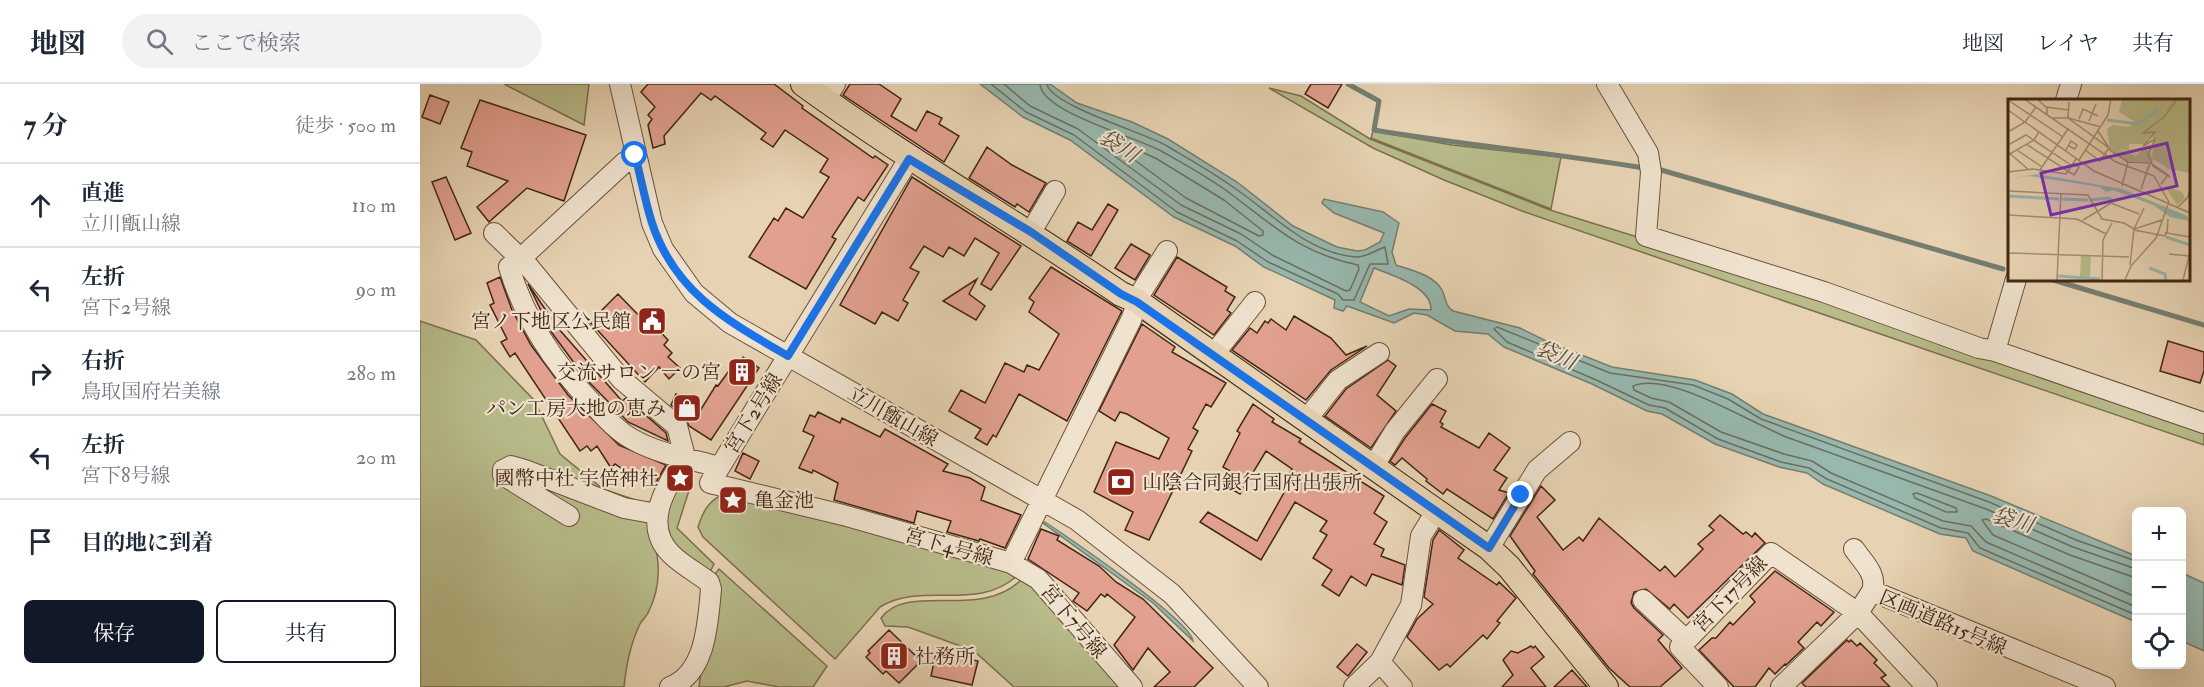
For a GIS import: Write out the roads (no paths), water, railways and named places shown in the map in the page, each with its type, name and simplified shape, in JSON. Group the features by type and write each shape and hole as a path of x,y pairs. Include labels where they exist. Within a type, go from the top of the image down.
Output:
{"main road":[{"path":"803,84 830,92 909,159 1031,232 1121,294 1137,302 1489,548 1509,567 1606,687"}],"street":[{"name":"立川甑山線","path":"620,84 652,223 663,249 688,285 709,307 730,323 1077,520 1172,594 1258,687"},
{"path":"1606,84 1648,153 1651,172 1646,236 1824,292 1979,348 1995,351 2204,423"},
{"path":"2066,99 2071,84"},
{"name":"宮下2号線","path":"715,475 909,159"},
{"path":"520,260 625,162"},
{"path":"1031,232 1055,191"},
{"path":"494,233 529,267 621,379 677,426 685,457 666,487 657,514 659,534 664,546 672,555 709,582 711,589 700,652 687,677 681,683 670,687"},
{"name":"宮下4号線","path":"520,260 509,267 517,293 540,340 610,423 630,438 647,447 685,457 715,475 843,515 1011,563 1131,320 1137,302 1167,251"},
{"path":"1995,351 2016,280"},
{"path":"1213,355 1255,302"},
{"path":"1306,420 1338,380 1379,353"},
{"path":"1373,467 1395,430 1437,379"},
{"path":"1489,548 1537,470 1570,442"},
{"path":"569,516 503,475 503,470 511,466 525,470 624,508 657,514"},
{"path":"1354,687 1380,662 1411,605 1421,536 1437,510"},
{"path":"1854,549 1871,572 1875,583 1872,591"},
{"name":"宮下17号線","path":"1718,687 1680,646 1771,553 1858,613"},
{"name":"宮下7号線","path":"1011,563 1038,579 1132,687"},
{"name":"区画道路15号線","path":"1781,687 1858,613 1872,591 2105,687"},
{"path":"1643,600 1686,640"},
{"path":"1858,613 1928,687"},
{"path":"1380,662 1402,687"}],"water":[{"name":"袋川","path":"980,84 1050,84 1077,103 1132,122 1168,139 1237,182 1293,226 1337,247 1357,251 1365,250 1380,242 1384,233 1334,213 1322,203 1324,199 1383,212 1399,223 1392,252 1396,265 1434,280 1453,311 1520,328 1546,341 1612,367 1695,380 1732,394 1763,414 1991,496 2132,554 2132,620 1973,551 1966,538 1940,534 1823,484 1807,473 1779,467 1715,444 1662,414 1647,411 1592,384 1504,347 1488,334 1455,331 1427,315 1414,313 1394,323 1347,306 1343,311 1334,308 1335,300 1264,267 1235,246 1174,217 1070,140 1023,117","holes":["1374,268 1418,288 1425,295 1430,302 1431,310 1409,309 1389,316 1360,302"]},
{"path":"1140,316 1428,520 1139,318"},
{"path":"1045,522 1151,598 1187,631 1193,641 1153,603 1043,523"},
{"path":"2186,575 2204,583 2204,651 2186,643"}],"waterway":[{"path":"1348,84 1379,101 1374,130 1644,168"},
{"path":"1661,170 2003,269"},
{"path":"2053,280 2204,325"}],"place":[{"name":"宮ノ下地区公民館","path":"652,321"},
{"name":"交流サロン 一の宮","path":"742,372"},
{"name":"パン工房大地の恵み","path":"687,408"},
{"name":"國幣中社 宇倍神社","path":"680,478"},
{"name":"山陰合同銀行国府出張所","path":"1121,482"},
{"name":"亀金池","path":"733,500"},
{"name":"社務所","path":"894,656"}]}
